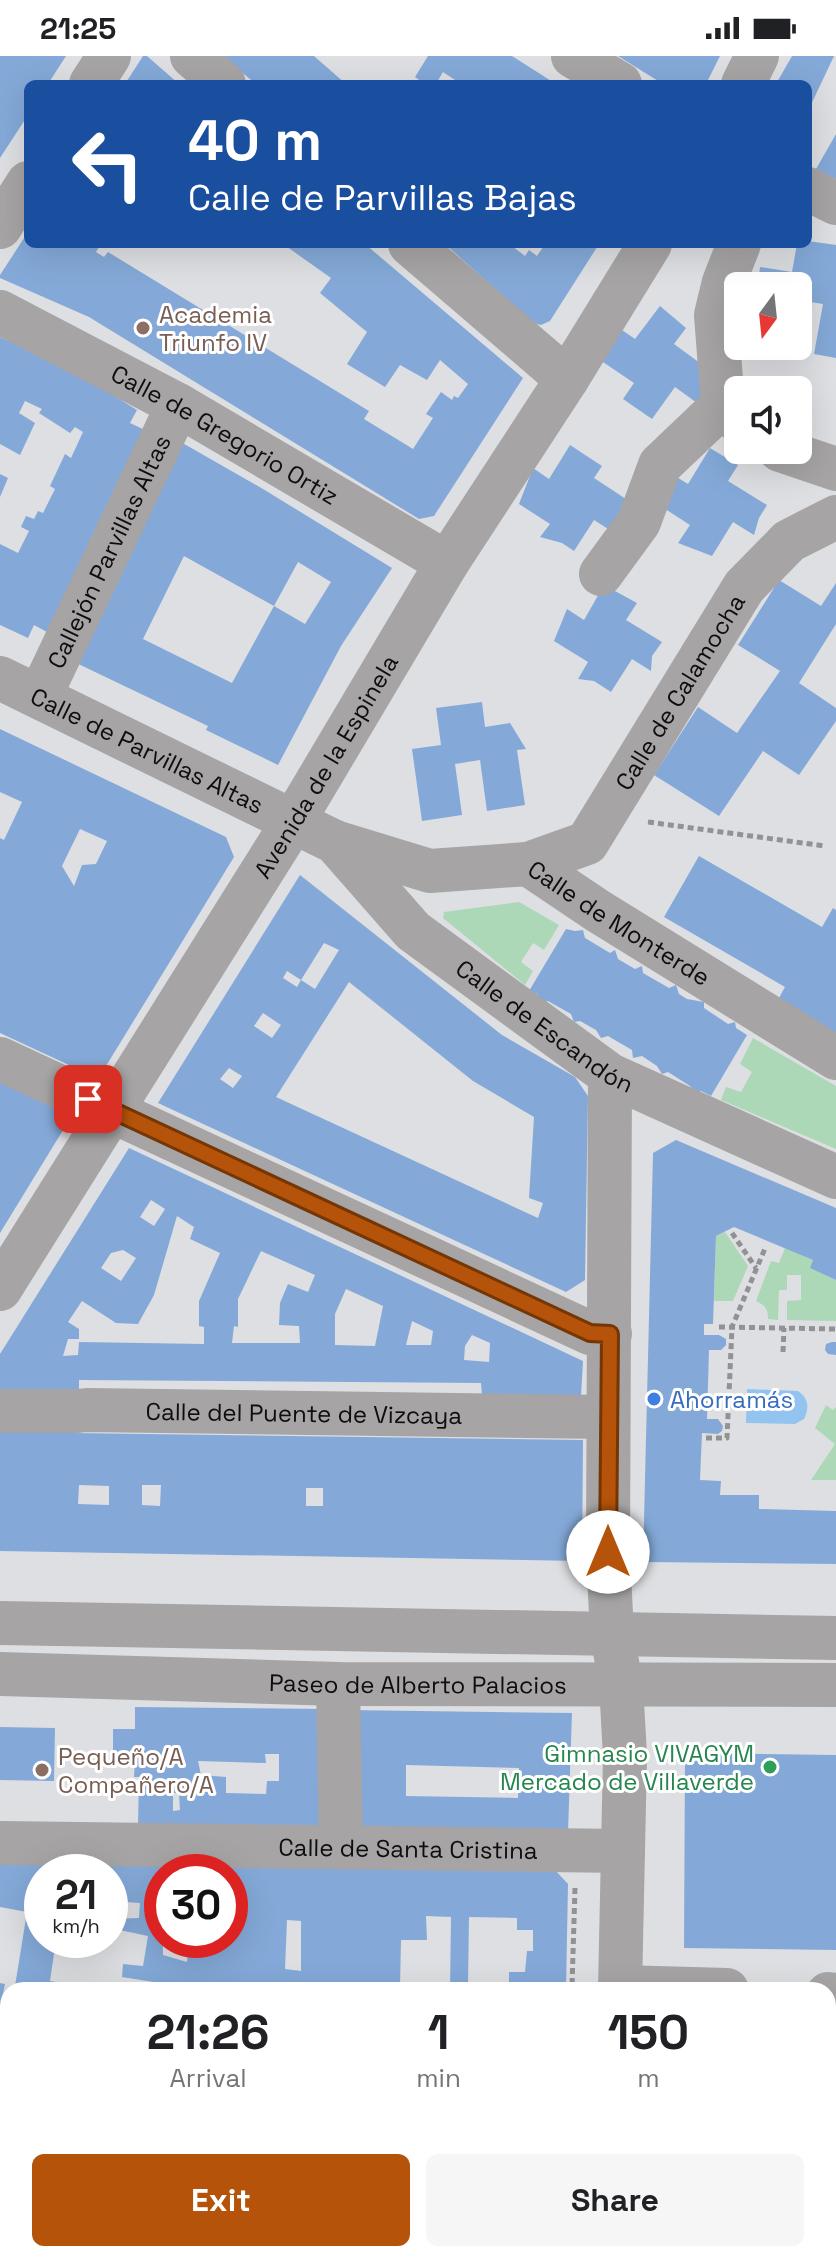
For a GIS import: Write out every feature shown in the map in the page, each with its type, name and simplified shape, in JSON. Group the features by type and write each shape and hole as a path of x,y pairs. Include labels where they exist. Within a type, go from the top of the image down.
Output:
{"street":[{"path":"94,80 109,56"},
{"path":"192,56 219,80"},
{"path":"573,56 613,80"},
{"path":"745,80 757,56"},
{"path":"0,227 24,189"},
{"path":"812,191 836,203"},
{"path":"415,248 567,379"},
{"name":"Avenida de la Espinela","path":"0,1289 293,822 447,563 567,379 648,248"},
{"path":"725,376 716,315 724,282 737,248"},
{"name":"Calle de Gregorio Ortiz","path":"0,312 178,405 447,563"},
{"name":"Callejón Parvillas Altas","path":"40,696 178,405"},
{"path":"601,574 639,522 660,465 724,418"},
{"path":"812,461 836,469"},
{"name":"Calle de Calamocha","path":"528,864 587,843 744,587 789,541 836,517"},
{"name":"Calle de Parvillas Altas","path":"0,678 293,822"},
{"name":"Calle de Escandón","path":"293,822 335,842 413,931 610,1075 836,1177"},
{"name":"Calle de Monterde","path":"335,842 430,871 528,864 598,911 836,1058"},
{"path":"0,1059 590,1333 610,1334"},
{"path":"610,1075 608,1552 612,1635 621,1684 625,1756 620,1982"},
{"name":"Calle del Puente de Vizcaya","path":"0,1411 608,1417"},
{"name":"Paseo de Alberto Palacios","path":"0,1623 836,1638"},
{"name":"Paseo de Alberto Palacios","path":"0,1674 338,1684 836,1685"},
{"path":"338,1684 341,1847"},
{"name":"Calle de Santa Cristina","path":"0,1843 623,1851"}],"path":[{"path":"603,816 825,846"},
{"path":"732,1233 756,1269"},
{"path":"706,1438 727,1438 732,1327 766,1246"},
{"path":"719,1327 836,1329"},
{"path":"783,1352 784,1328"},
{"path":"572,1982 575,1883"}],"green space":[{"path":"519,902 559,925 544,950 533,943 521,962 533,971 525,985 443,918 444,912"},
{"path":"753,1038 836,1086 836,1149 721,1100 726,1087 741,1092 752,1072 740,1064"},
{"path":"725,1232 748,1266 733,1301 714,1301 716,1236"},
{"path":"785,1248 813,1260 811,1268 836,1280 836,1321 787,1320 787,1301 801,1300 801,1275 787,1275 787,1290 779,1290 778,1320 768,1319 765,1308 756,1301 771,1261 779,1263"},
{"path":"826,1405 833,1410 836,1407 836,1480 811,1480 835,1444 815,1428"}],"water":[{"path":"747,1389 798,1391 807,1403 804,1419 795,1424 746,1423"}],"building":[{"path":"0,56 66,56 51,80 24,80 24,121 0,158"},
{"path":"143,56 147,56 174,80 128,80"},
{"path":"222,56 314,56 341,80 251,80"},
{"path":"428,56 512,56 550,80 455,80 443,72 438,80 419,80 415,77"},
{"path":"618,56 720,56 708,80 657,80"},
{"path":"792,56 834,56 812,103 812,80 778,80"},
{"path":"836,134 836,179 816,169"},
{"path":"24,238 24,248 98,248 96,252 104,257 108,252 203,310 201,315 204,317 207,312 369,411 364,419 413,449 433,418 426,414 441,392 452,400 454,396 458,398 468,384 440,360 427,380 400,365 385,387 347,364 367,332 320,293 331,278 289,248 370,248 523,378 434,516 419,519 89,317 0,278"},
{"path":"812,242 836,245 836,358 814,354 823,304 812,302 812,272 792,272 796,248 812,248"},
{"path":"449,248 515,248 525,256 529,250 537,256 542,248 596,248 550,321 541,325 533,323"},
{"path":"760,267 792,272 759,272"},
{"path":"660,306 686,328 674,344 715,374 697,403 675,387 652,419 623,399 634,383 600,360 622,330 635,339"},
{"path":"0,337 63,364 137,410 130,423 145,430 47,632 34,625 28,638 0,625 0,544 18,553 29,531 21,527 26,516 34,519 38,511 43,513 55,489 50,486 65,454 71,458 83,432 75,427 70,433 39,413 42,409 25,401 19,413 35,423 20,455 0,444"},
{"path":"179,441 392,568 341,646 278,765 206,730 208,726 70,660","holes":["184,556 274,606 232,683 143,639","298,562 331,582 305,624 274,606"]},
{"path":"570,445 602,466 594,478 629,501 616,534 594,520 574,551 562,543 540,537 550,524 519,504 533,468 549,479"},
{"path":"710,448 724,456 724,464 738,465 728,481 767,505 754,535 733,522 712,556 678,543 690,525 656,503 670,473 688,484"},
{"path":"0,474 8,478 0,497"},
{"path":"779,580 821,606 836,583 836,624 799,683 836,708 836,721 799,775 763,751 719,816 654,775 698,707 737,733 780,671 738,645"},
{"path":"604,585 637,603 626,620 662,642 652,656 651,671 632,659 611,692 594,681 578,679 588,662 554,641 567,609 584,620"},
{"path":"482,702 485,727 510,723 526,749 517,750 525,805 487,811 480,760 455,764 462,815 422,821 412,749 441,745 436,708"},
{"path":"0,729 226,837 234,857 106,1066 84,1072 0,1033 0,838 4,840 22,802 0,792","holes":["80,829 107,841 96,864 82,865 74,886 62,866"]},
{"path":"699,856 822,927 833,908 836,910 836,1042 774,1007 785,987 664,917"},
{"path":"300,875 502,1035 575,1077 588,1096 585,1280 566,1292 158,1103","holes":["324,943 339,950 315,989 301,980","287,971 301,980 297,987 283,978","349,982 473,1081 534,1117 529,1198 543,1203 538,1218 276,1097","263,1013 281,1025 272,1038 254,1026","229,1068 242,1076 233,1088 220,1079"]},
{"path":"566,929 583,930 585,938 610,953 615,950 618,959 635,969 642,966 643,973 669,988 676,985 679,994 704,1002 704,1008 728,1024 735,1022 736,1028 747,1035 711,1096 701,1091 696,1093 668,1072 662,1074 657,1066 642,1056 633,1058 632,1050 608,1036 601,1038 596,1030 580,1021 574,1022 571,1014 548,1001 542,1002 537,994 529,991"},
{"path":"0,1075 66,1110 68,1122 0,1233"},
{"path":"676,1140 836,1208 836,1280 810,1268 813,1260 734,1227 716,1236 713,1324 704,1324 704,1335 719,1335 726,1339 726,1345 721,1350 709,1350 707,1419 718,1419 723,1426 718,1434 702,1433 700,1480 721,1481 720,1495 759,1495 759,1509 836,1511 836,1564 643,1562 653,1153"},
{"path":"129,1148 583,1361 581,1396 482,1395 481,1383 79,1380 79,1391 0,1390 0,1354","holes":["151,1200 165,1209 154,1226 140,1217","177,1216 194,1227 190,1239 220,1253 199,1301 199,1326 204,1327 204,1344 79,1342 78,1355 63,1356 68,1339 79,1339 79,1329 68,1322 82,1301 116,1323 138,1324 154,1295","123,1250 136,1258 121,1281 101,1268 111,1253","261,1251 315,1275 308,1292 288,1284 280,1303 279,1325 299,1326 300,1343 232,1343 234,1326 238,1327 238,1299","346,1289 383,1306 375,1346 335,1345 335,1314","412,1321 433,1331 431,1345 406,1345","472,1335 490,1343 489,1362 464,1360 465,1346"]},
{"path":"836,1342 836,1355 828,1354 825,1350 826,1344"},
{"path":"0,1432 583,1440 582,1561 0,1551","holes":["79,1485 109,1486 109,1505 78,1504","142,1485 161,1485 160,1506 142,1505","306,1488 323,1488 323,1506 306,1506"]},
{"path":"135,1707 326,1709 328,1829 138,1825 139,1777 134,1777 135,1761 113,1760 113,1729 135,1729","holes":["265,1754 279,1754 279,1781 267,1781 266,1794 226,1793 226,1777 201,1775 198,1761 266,1763","173,1793 179,1793 180,1810 173,1811"]},
{"path":"348,1710 572,1713 568,1832 350,1829","holes":["406,1765 519,1768 518,1798 406,1796"]},
{"path":"0,1727 55,1728 54,1781 0,1780"},
{"path":"685,1753 836,1755 836,1950 684,1948"},
{"path":"0,1862 24,1862 24,1911 0,1907"},
{"path":"128,1864 144,1864 144,1935 128,1932 128,1918 139,1918 140,1903 128,1902"},
{"path":"248,1866 555,1870 568,1884 566,1982 509,1982 509,1972 525,1972 527,1951 533,1951 533,1930 517,1930 517,1918 469,1917 468,1982 450,1982 451,1917 426,1916 427,1940 401,1940 400,1982 154,1982 122,1977 123,1964 143,1966 144,1958 173,1958 187,1962 187,1958 248,1958","holes":["287,1920 301,1921 301,1971 285,1969"]},
{"path":"24,1930 24,1958 53,1958 50,1981 57,1982 16,1982"}],"place":[{"name":"Academia Triunfo IV","path":"143,328"},
{"name":"Ahorramás","path":"654,1399"},
{"name":"Gimnasio VIVAGYM Mercado de Villaverde","path":"770,1767"},
{"name":"Pequeño/A Compañero/A","path":"42,1770"}],"route":[{"path":"88,1099 590,1333 610,1334 608,1552"}]}
